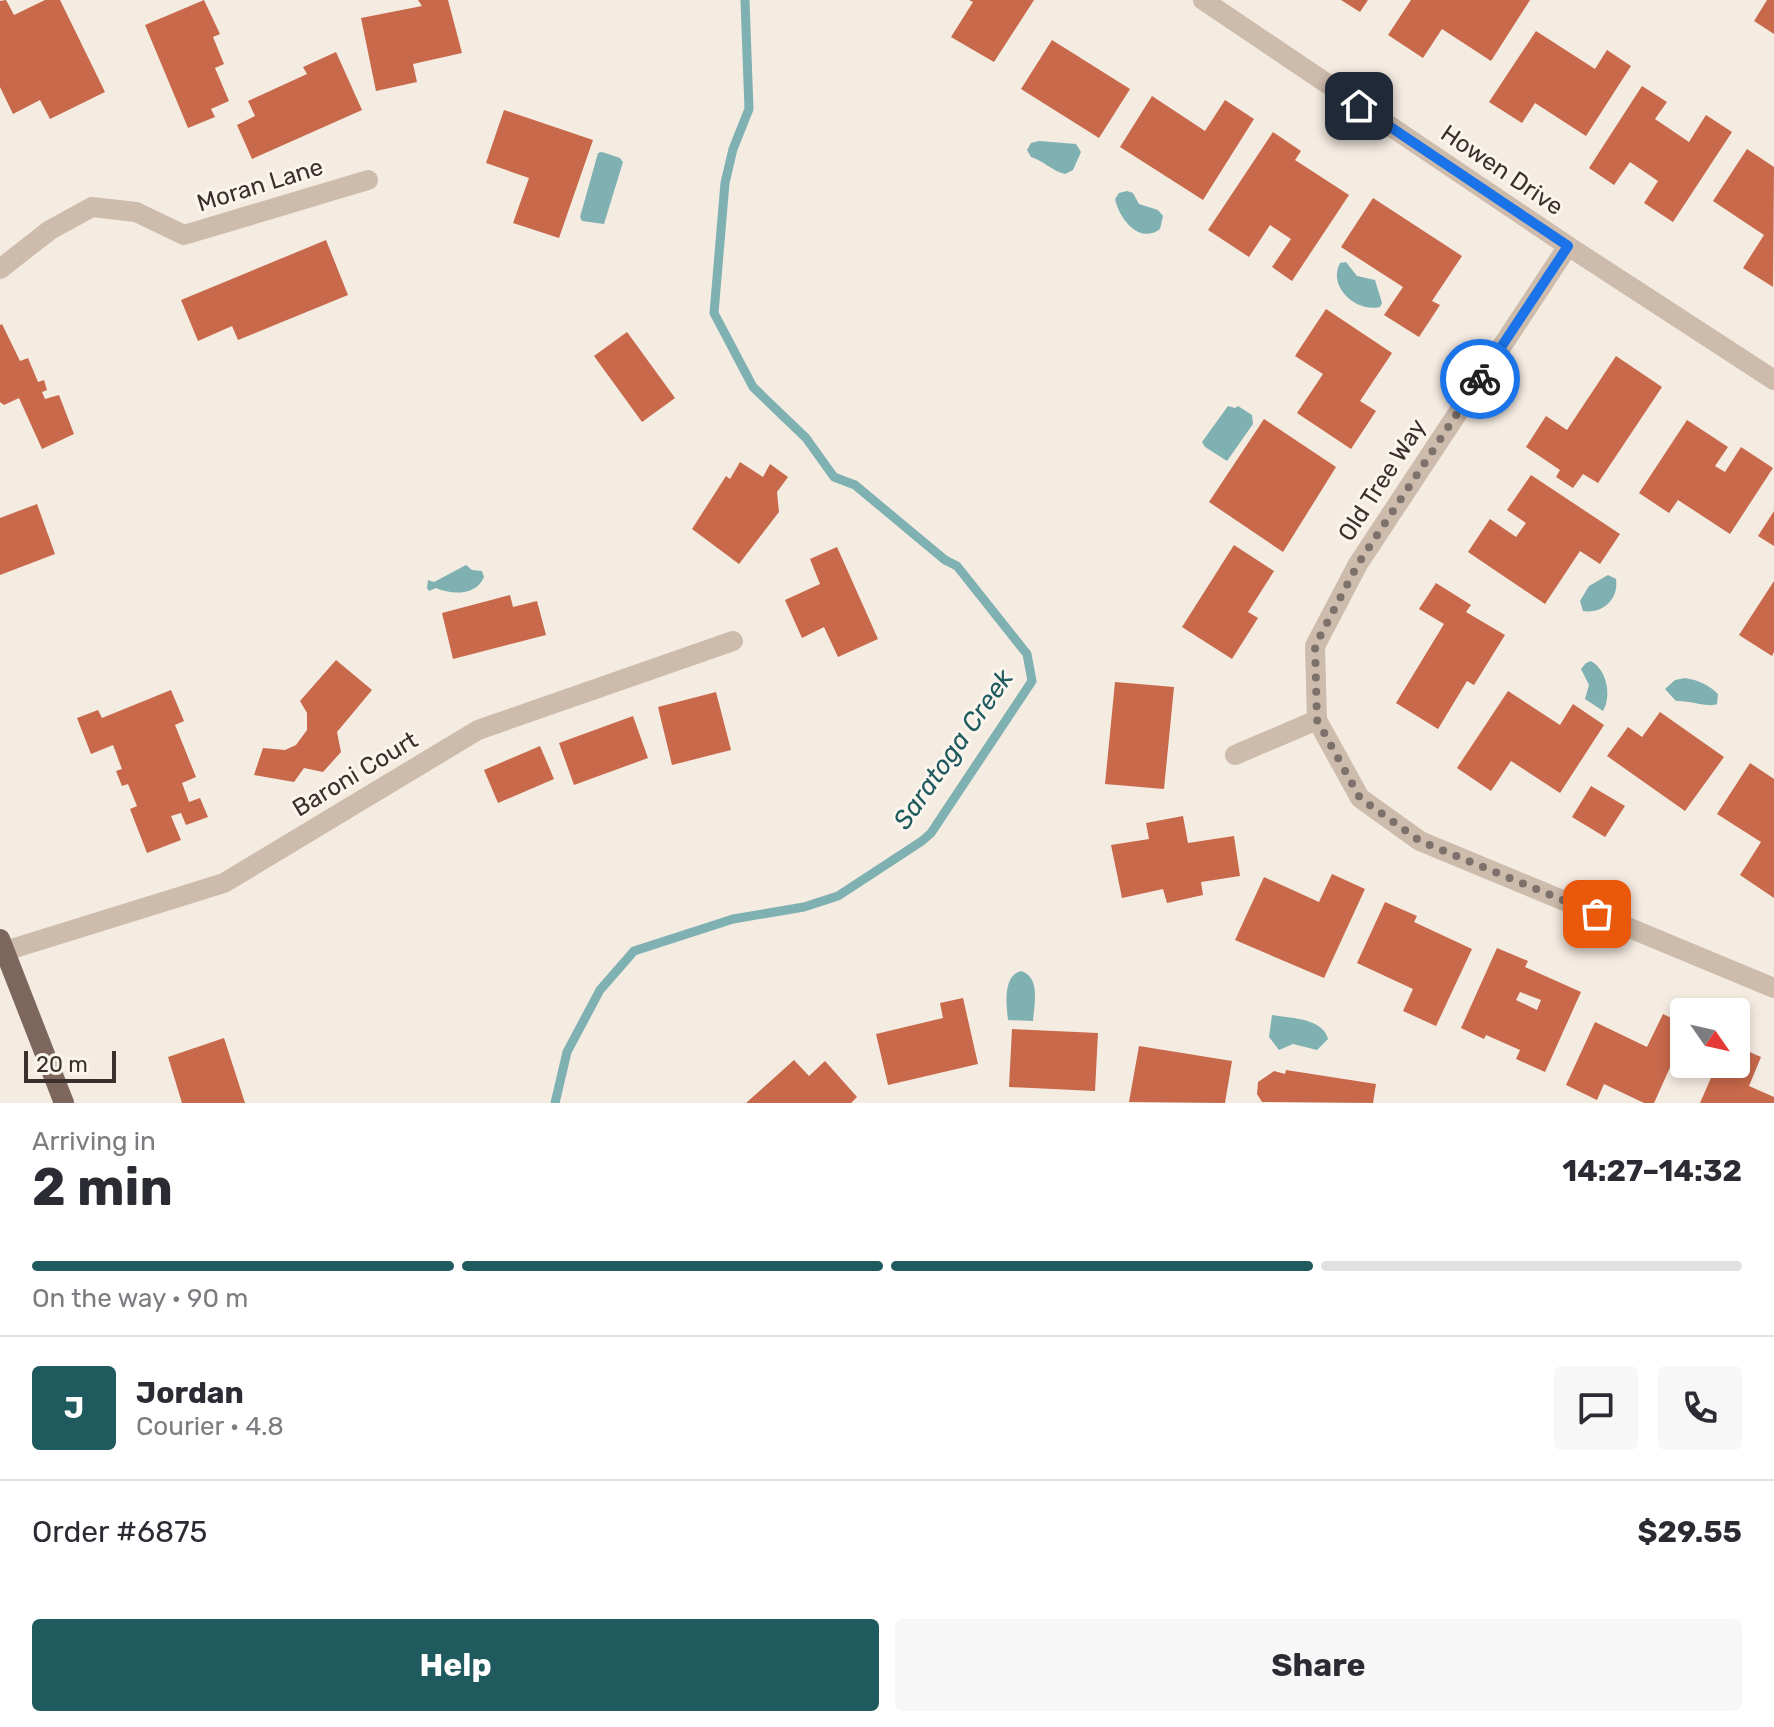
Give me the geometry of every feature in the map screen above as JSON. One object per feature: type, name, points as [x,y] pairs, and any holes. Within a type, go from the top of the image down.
[{"type":"main road","points":[[2,945],[64,1103]]},
{"type":"street","name":"Howen Drive","points":[[1203,0],[1568,246],[1774,380]]},
{"type":"street","name":"Moran Lane","points":[[0,269],[50,230],[92,207],[136,212],[184,235],[368,180]]},
{"type":"street","name":"Old Tree Way","points":[[1568,246],[1351,577],[1315,646],[1317,720],[1360,798],[1420,841],[1774,988]]},
{"type":"street","name":"Baroni Court","points":[[2,945],[224,883],[478,730],[733,641]]},
{"type":"street","points":[[1235,755],[1317,720]]},
{"type":"water","points":[[1031,143],[1076,144],[1081,152],[1073,170],[1060,173],[1031,157],[1027,150]]},
{"type":"water","points":[[598,153],[623,162],[604,224],[582,221],[580,217]]},
{"type":"water","points":[[1119,193],[1133,193],[1139,204],[1158,210],[1163,216],[1160,229],[1145,234],[1125,221],[1115,199]]},
{"type":"water","points":[[1346,262],[1357,276],[1375,280],[1382,303],[1380,307],[1362,306],[1346,296],[1337,272],[1340,263]]},
{"type":"water","points":[[1228,406],[1238,406],[1252,415],[1253,424],[1227,461],[1202,442]]},
{"type":"water","points":[[466,565],[472,570],[482,571],[484,577],[470,591],[456,593],[436,588],[429,591],[427,588],[428,580],[434,582]]},
{"type":"water","points":[[1608,575],[1616,579],[1612,599],[1597,610],[1583,611],[1580,601],[1589,586]]},
{"type":"water","points":[[1591,661],[1601,670],[1606,684],[1607,698],[1603,711],[1585,699],[1589,685],[1581,669]]},
{"type":"water","points":[[1685,678],[1703,683],[1715,691],[1718,694],[1717,704],[1676,701],[1665,689],[1675,680]]},
{"type":"water","points":[[1021,971],[1034,985],[1033,1021],[1008,1020],[1008,984]]},
{"type":"water","points":[[1272,1015],[1313,1023],[1325,1032],[1328,1039],[1317,1050],[1293,1044],[1279,1050],[1269,1037]]},
{"type":"building","points":[[6,0],[14,15],[45,0],[60,0],[105,92],[50,119],[40,100],[13,114],[0,87],[0,1]]},
{"type":"building","points":[[204,0],[220,34],[213,37],[224,64],[215,68],[229,101],[211,109],[215,117],[188,128],[145,25]]},
{"type":"building","points":[[418,0],[448,0],[462,53],[413,64],[417,82],[376,91],[361,18],[422,6]]},
{"type":"building","points":[[969,0],[1034,0],[994,62],[951,37],[973,2]]},
{"type":"building","points":[[1341,0],[1368,0],[1360,12]]},
{"type":"building","points":[[1411,0],[1530,0],[1491,61],[1442,29],[1423,58],[1388,35]]},
{"type":"building","points":[[1767,0],[1774,0],[1774,34],[1754,21]]},
{"type":"building","points":[[1536,31],[1595,69],[1607,50],[1631,66],[1586,136],[1535,103],[1522,123],[1489,102]]},
{"type":"building","points":[[1052,40],[1130,89],[1099,138],[1021,89]]},
{"type":"building","points":[[336,52],[362,110],[252,159],[237,125],[255,116],[248,101],[307,74],[303,67]]},
{"type":"building","points":[[1642,86],[1667,102],[1655,119],[1689,142],[1706,115],[1732,132],[1673,222],[1644,203],[1658,181],[1630,162],[1614,185],[1589,168]]},
{"type":"building","points":[[1152,96],[1205,131],[1225,100],[1254,119],[1203,200],[1120,147]]},
{"type":"building","points":[[504,110],[593,140],[559,238],[513,223],[529,178],[486,163]]},
{"type":"building","points":[[1273,132],[1301,151],[1295,160],[1349,195],[1292,281],[1272,267],[1291,239],[1270,225],[1249,257],[1208,230]]},
{"type":"building","points":[[1747,149],[1774,167],[1773,287],[1743,268],[1764,235],[1713,201]]},
{"type":"building","points":[[1373,198],[1462,256],[1432,301],[1440,305],[1419,337],[1384,315],[1403,287],[1341,247]]},
{"type":"building","points":[[326,240],[348,295],[238,340],[232,326],[198,341],[181,300]]},
{"type":"building","points":[[1326,309],[1392,353],[1360,401],[1376,411],[1351,449],[1297,413],[1323,374],[1295,356]]},
{"type":"building","points":[[2,324],[20,361],[28,358],[38,382],[44,380],[47,390],[42,392],[45,399],[59,395],[74,434],[42,449],[19,398],[4,405],[0,402]]},
{"type":"building","points":[[627,332],[675,398],[642,422],[594,356]]},
{"type":"building","points":[[1616,356],[1662,387],[1598,483],[1583,474],[1573,488],[1556,477],[1560,470],[1526,447],[1546,416],[1567,430]]},
{"type":"building","points":[[1264,419],[1336,467],[1283,552],[1209,502]]},
{"type":"building","points":[[1687,420],[1728,447],[1715,466],[1725,472],[1741,447],[1773,468],[1730,534],[1678,500],[1669,513],[1639,493]]},
{"type":"building","points":[[740,462],[763,477],[770,464],[788,477],[777,492],[779,512],[739,564],[692,529],[726,476],[730,479]]},
{"type":"building","points":[[1531,475],[1620,534],[1600,564],[1580,551],[1545,604],[1468,552],[1490,519],[1516,537],[1526,523],[1507,510]]},
{"type":"building","points":[[37,504],[55,554],[0,575],[0,518]]},
{"type":"building","points":[[1774,511],[1774,546],[1758,536]]},
{"type":"building","points":[[1234,545],[1274,571],[1248,612],[1258,618],[1232,659],[1182,627]]},
{"type":"building","points":[[837,547],[878,639],[838,657],[824,627],[802,638],[785,600],[820,584],[810,559]]},
{"type":"building","points":[[1774,581],[1774,652],[1772,656],[1739,635]]},
{"type":"building","points":[[1436,583],[1471,605],[1466,612],[1505,635],[1474,685],[1467,681],[1438,729],[1396,703],[1444,624],[1419,609]]},
{"type":"building","points":[[510,595],[513,607],[537,601],[546,635],[453,659],[442,613]]},
{"type":"building","points":[[336,660],[372,690],[337,732],[341,752],[323,772],[304,768],[294,782],[254,775],[263,748],[285,750],[296,745],[307,730],[307,713],[300,701]]},
{"type":"building","points":[[1115,682],[1174,687],[1164,789],[1105,784]]},
{"type":"building","points":[[171,690],[184,721],[175,725],[196,777],[182,783],[189,802],[200,798],[208,817],[186,825],[181,813],[171,816],[181,840],[147,853],[130,809],[137,806],[128,784],[122,786],[116,771],[122,769],[113,745],[91,754],[77,718],[98,710],[102,718]]},
{"type":"building","points":[[1508,691],[1560,725],[1573,704],[1604,725],[1560,793],[1511,761],[1491,791],[1457,768]]},
{"type":"building","points":[[716,692],[731,750],[672,765],[658,707]]},
{"type":"building","points":[[1660,712],[1724,757],[1685,811],[1607,756],[1628,727],[1642,737]]},
{"type":"building","points":[[633,716],[648,758],[574,785],[559,743]]},
{"type":"building","points":[[540,746],[554,779],[498,803],[484,770]]},
{"type":"building","points":[[1750,763],[1774,779],[1774,898],[1740,875],[1761,842],[1717,814]]},
{"type":"building","points":[[1591,786],[1625,806],[1605,837],[1572,817]]},
{"type":"building","points":[[1183,816],[1188,843],[1234,836],[1240,876],[1201,882],[1203,895],[1167,903],[1163,889],[1122,898],[1111,845],[1149,839],[1146,823]]},
{"type":"building","points":[[1332,874],[1365,889],[1324,978],[1235,940],[1264,877],[1319,902]]},
{"type":"building","points":[[1385,902],[1417,916],[1414,922],[1472,949],[1436,1026],[1403,1011],[1413,989],[1357,963]]},
{"type":"building","points":[[1497,948],[1528,961],[1525,967],[1581,992],[1545,1072],[1516,1059],[1520,1050],[1461,1028]],"holes":[[[1520,992],[1541,1000],[1537,1010],[1516,1000]]]},
{"type":"building","points":[[963,998],[978,1064],[888,1085],[876,1034],[943,1018],[940,1003]]},
{"type":"building","points":[[1663,1014],[1670,1017],[1670,1067],[1654,1103],[1644,1103],[1604,1084],[1597,1100],[1566,1085],[1595,1022],[1647,1047]]},
{"type":"building","points":[[1012,1029],[1098,1033],[1095,1091],[1009,1087]]},
{"type":"building","points":[[224,1038],[245,1103],[182,1103],[168,1057]]},
{"type":"building","points":[[1139,1046],[1232,1061],[1225,1103],[1129,1102]]},
{"type":"building","points":[[1750,1052],[1761,1057],[1749,1086],[1774,1097],[1774,1103],[1700,1103],[1711,1078],[1750,1078]]},
{"type":"building","points":[[794,1060],[809,1076],[825,1061],[857,1097],[851,1103],[746,1103]]},
{"type":"building","points":[[1286,1070],[1376,1084],[1373,1103],[1262,1102],[1257,1094],[1258,1082],[1274,1071],[1285,1074]]},
{"type":"waterway","name":"Saratoga Creek","points":[[555,1103],[567,1052],[600,990],[634,951],[733,919],[804,907],[838,896],[922,841],[931,833],[1032,681],[1027,654],[957,566],[945,560],[855,485],[834,477],[806,438],[753,387],[714,313],[725,183],[733,149],[749,109],[745,0]]},
{"type":"way so far","points":[[1480,379],[1358,564],[1315,646],[1317,720],[1360,798],[1420,841],[1597,914]]},
{"type":"route","points":[[1359,106],[1568,246],[1480,379]]}]
